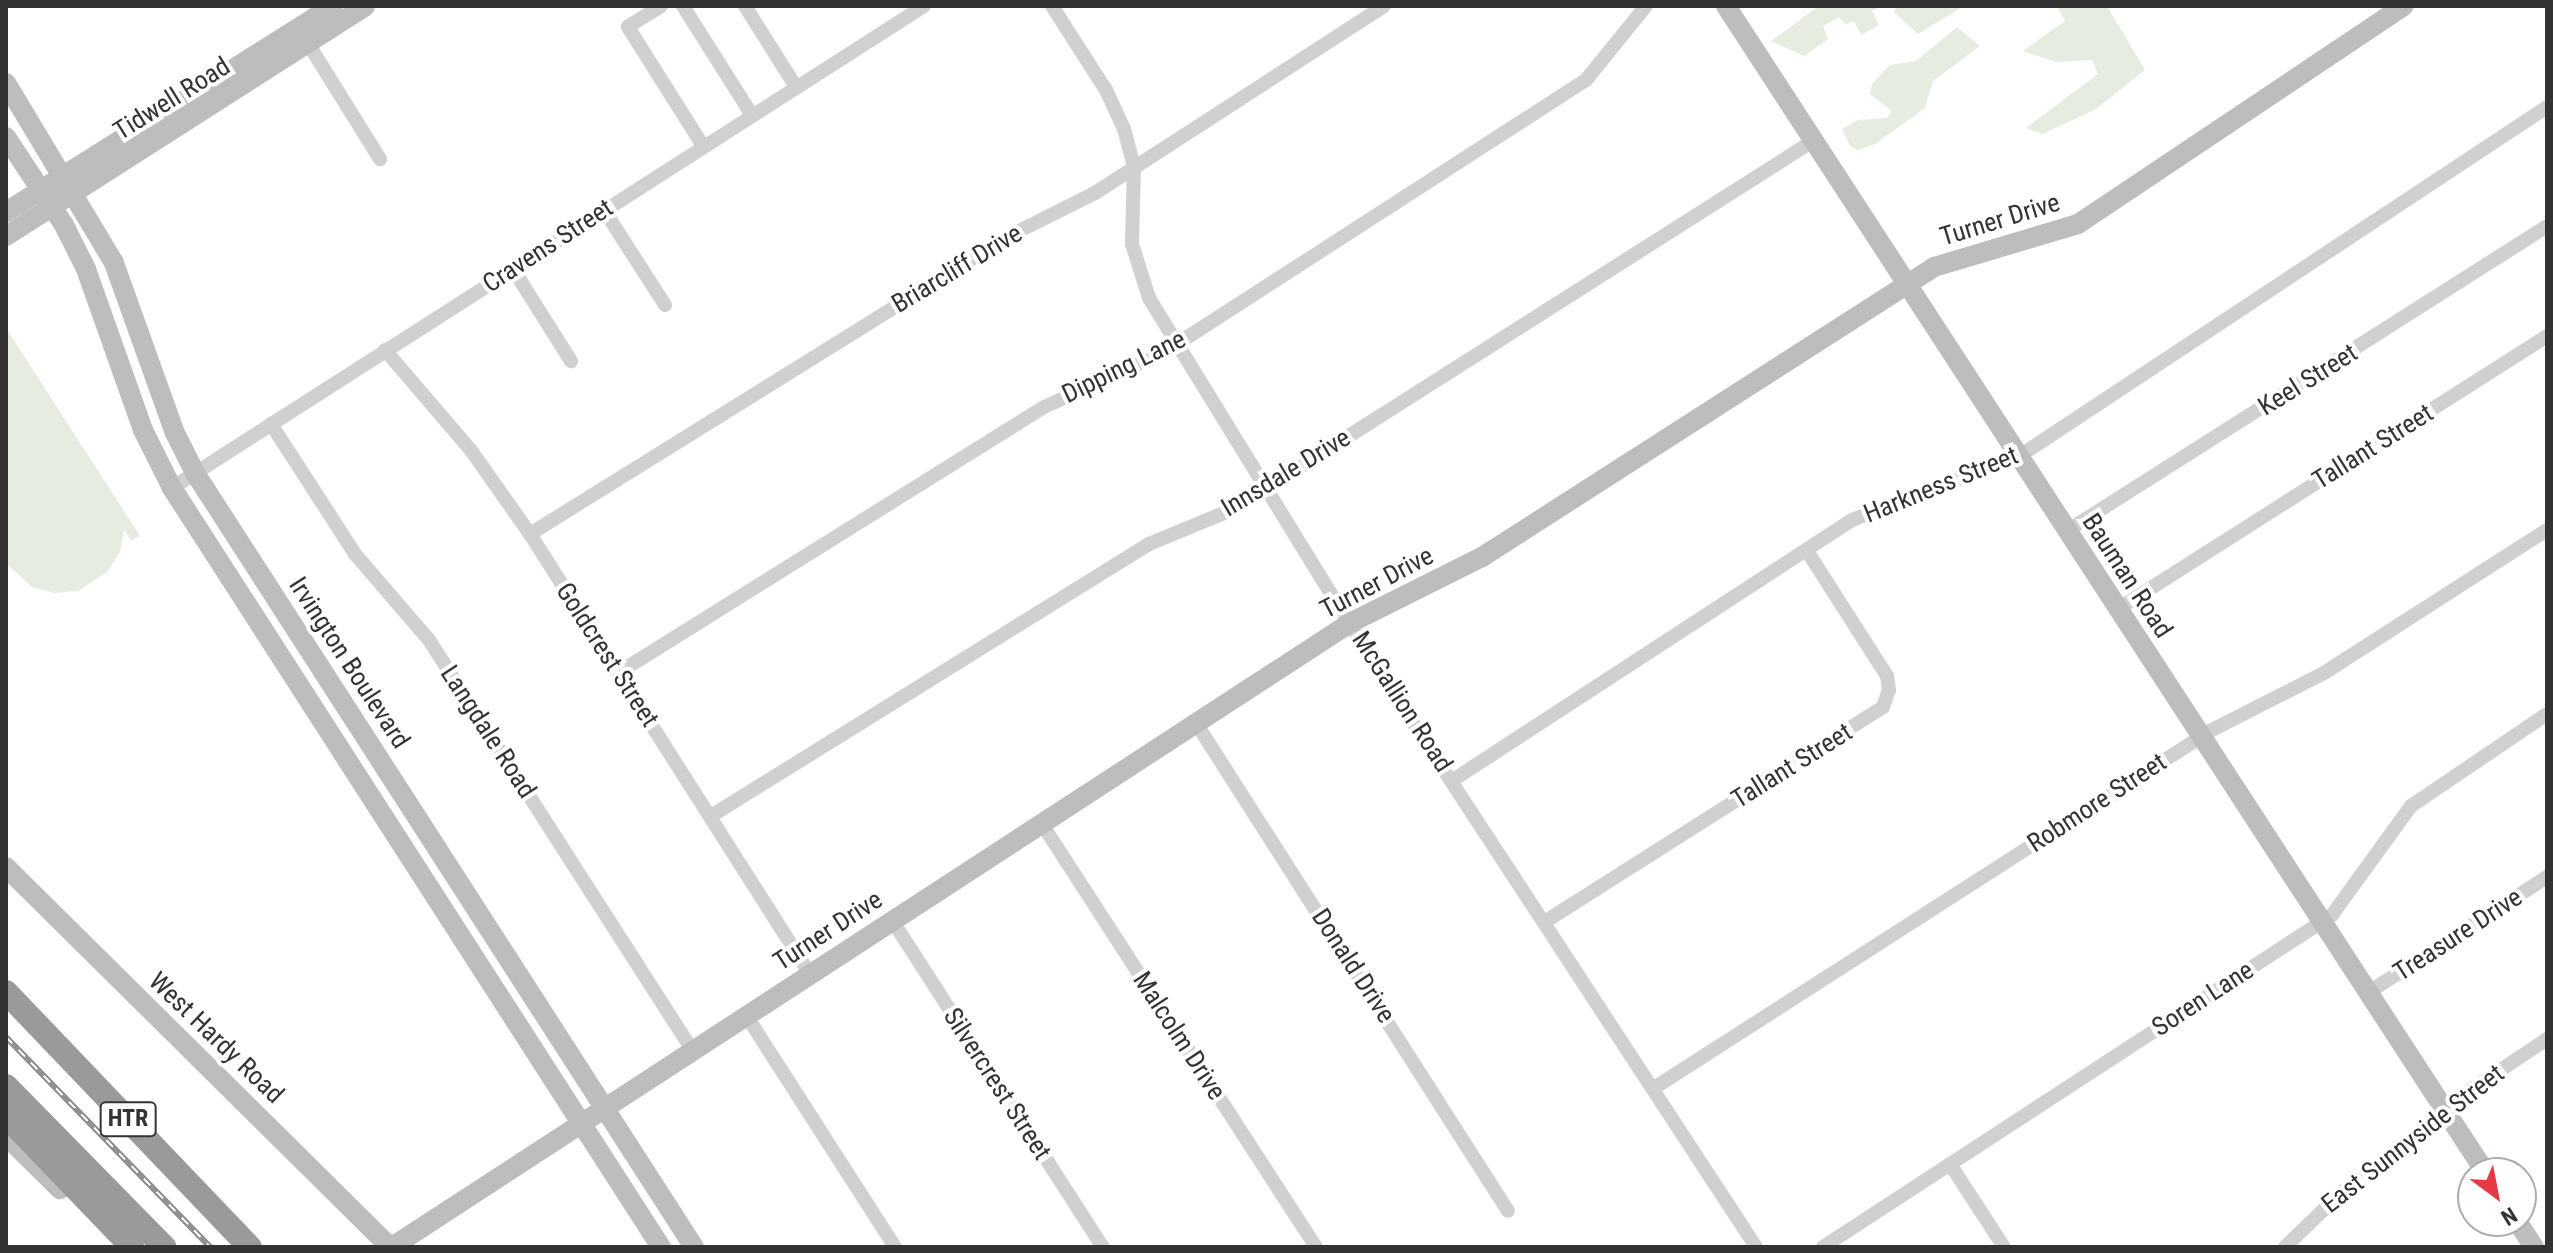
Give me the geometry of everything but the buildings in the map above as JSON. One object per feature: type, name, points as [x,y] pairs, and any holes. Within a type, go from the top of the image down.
[{"type":"highway","name":"HTR","points":[[6,992],[250,1247]]},
{"type":"highway","name":"HTR","points":[[6,1086],[164,1247]]},
{"type":"highway","points":[[6,1116],[132,1247]]},
{"type":"main road","name":"Tidwell Road","points":[[304,35],[333,6]]},
{"type":"main road","name":"Tidwell Road","points":[[6,236],[46,198],[69,183],[304,35],[365,6]]},
{"type":"main road","name":"Bauman Road","points":[[1726,6],[2476,1157]]},
{"type":"main road","name":"Turner Drive","points":[[391,1247],[1350,623],[1482,557],[1906,284],[1956,257],[2019,244],[2078,224],[2404,6]]},
{"type":"main road","name":"Irvington Boulevard","points":[[6,83],[69,183],[114,263],[175,433],[195,473],[605,1106],[685,1243]]},
{"type":"main road","name":"Irvington Boulevard","points":[[6,137],[46,198],[86,269],[143,430],[172,488],[661,1247]]},
{"type":"main road","name":"Tidwell Road","points":[[6,212],[46,198]]},
{"type":"main road","points":[[119,361],[140,370],[175,433]]},
{"type":"main road","points":[[264,631],[287,615]]},
{"type":"main road","points":[[356,775],[380,757]]},
{"type":"main road","name":"West Hardy Road","points":[[6,867],[391,1247]]},
{"type":"main road","points":[[470,950],[493,935]]},
{"type":"main road","points":[[6,1136],[118,1247]]},
{"type":"street","points":[[683,6],[752,115]]},
{"type":"street","points":[[745,6],[796,87]]},
{"type":"street","name":"Cravens Street","points":[[172,488],[924,6]]},
{"type":"street","name":"McGallion Road","points":[[1052,6],[1106,90],[1134,166],[1132,244],[1137,270],[1177,344],[1350,623],[1756,1247]]},
{"type":"street","name":"Briarcliff Drive","points":[[530,534],[1009,236],[1070,207],[1384,6]]},
{"type":"street","name":"Dipping Lane","points":[[618,673],[1044,407],[1177,344],[1586,80],[1646,6]]},
{"type":"street","points":[[657,8],[628,27],[703,146]]},
{"type":"street","points":[[304,35],[380,159]]},
{"type":"street","name":"Harkness Street","points":[[1453,780],[1874,509],[1972,478],[2018,457],[2547,107]]},
{"type":"street","name":"Innsdale Drive","points":[[711,816],[1149,544],[1265,489],[1813,141]]},
{"type":"street","points":[[604,210],[665,305]]},
{"type":"street","name":"Keel Street","points":[[2067,531],[2547,226]]},
{"type":"street","points":[[513,269],[571,361]]},
{"type":"street","name":"Tallant Street","points":[[2118,609],[2547,336]]},
{"type":"street","name":"Goldcrest Street","points":[[385,350],[451,426],[530,534],[810,974]]},
{"type":"street","name":"Langdale Road","points":[[271,424],[355,554],[429,640],[692,1049]]},
{"type":"street","name":"Robmore Street","points":[[1654,1088],[2201,736],[2324,673],[2547,530]]},
{"type":"street","name":"Tallant Street","points":[[1546,921],[1883,707],[1889,690],[1887,676],[1807,551]]},
{"type":"street","name":"Soren Lane","points":[[1823,1247],[2322,921],[2347,900],[2411,806],[2547,714]]},
{"type":"street","name":"Donald Drive","points":[[1196,723],[1508,1211]]},
{"type":"street","name":"Malcolm Drive","points":[[1042,824],[1316,1247]]},
{"type":"street","name":"Treasure Drive","points":[[2369,992],[2547,877]]},
{"type":"street","name":"Silvercrest Street","points":[[892,920],[1103,1247]]},
{"type":"street","points":[[746,1015],[895,1247]]},
{"type":"street","name":"East Sunnyside Street","points":[[2285,1247],[2343,1191],[2439,1125],[2454,1101],[2547,1039]]},
{"type":"street","points":[[1950,1164],[2004,1247]]},
{"type":"shaded area","points":[[1819,6],[1881,6],[1872,11],[1879,25],[1861,35],[1854,21],[1845,24],[1839,17],[1823,26],[1828,39],[1804,56],[1771,41]]},
{"type":"shaded area","points":[[1897,6],[1964,6],[1918,34],[1894,12]]},
{"type":"shaded area","points":[[2057,6],[2107,6],[2145,70],[2096,109],[2043,134],[2026,128],[2098,74],[2092,60],[2056,62],[2023,51],[2065,21]]},
{"type":"shaded area","points":[[1957,27],[1980,46],[1933,81],[1925,108],[1875,144],[1858,150],[1850,146],[1842,129],[1858,120],[1887,118],[1892,111],[1870,94],[1872,84],[1890,65],[1916,61]]},
{"type":"shaded area","points":[[6,328],[140,536],[131,541],[124,530],[120,552],[107,572],[78,591],[55,593],[32,587],[6,563]]},
{"type":"railway","points":[[6,1037],[210,1247]]}]
